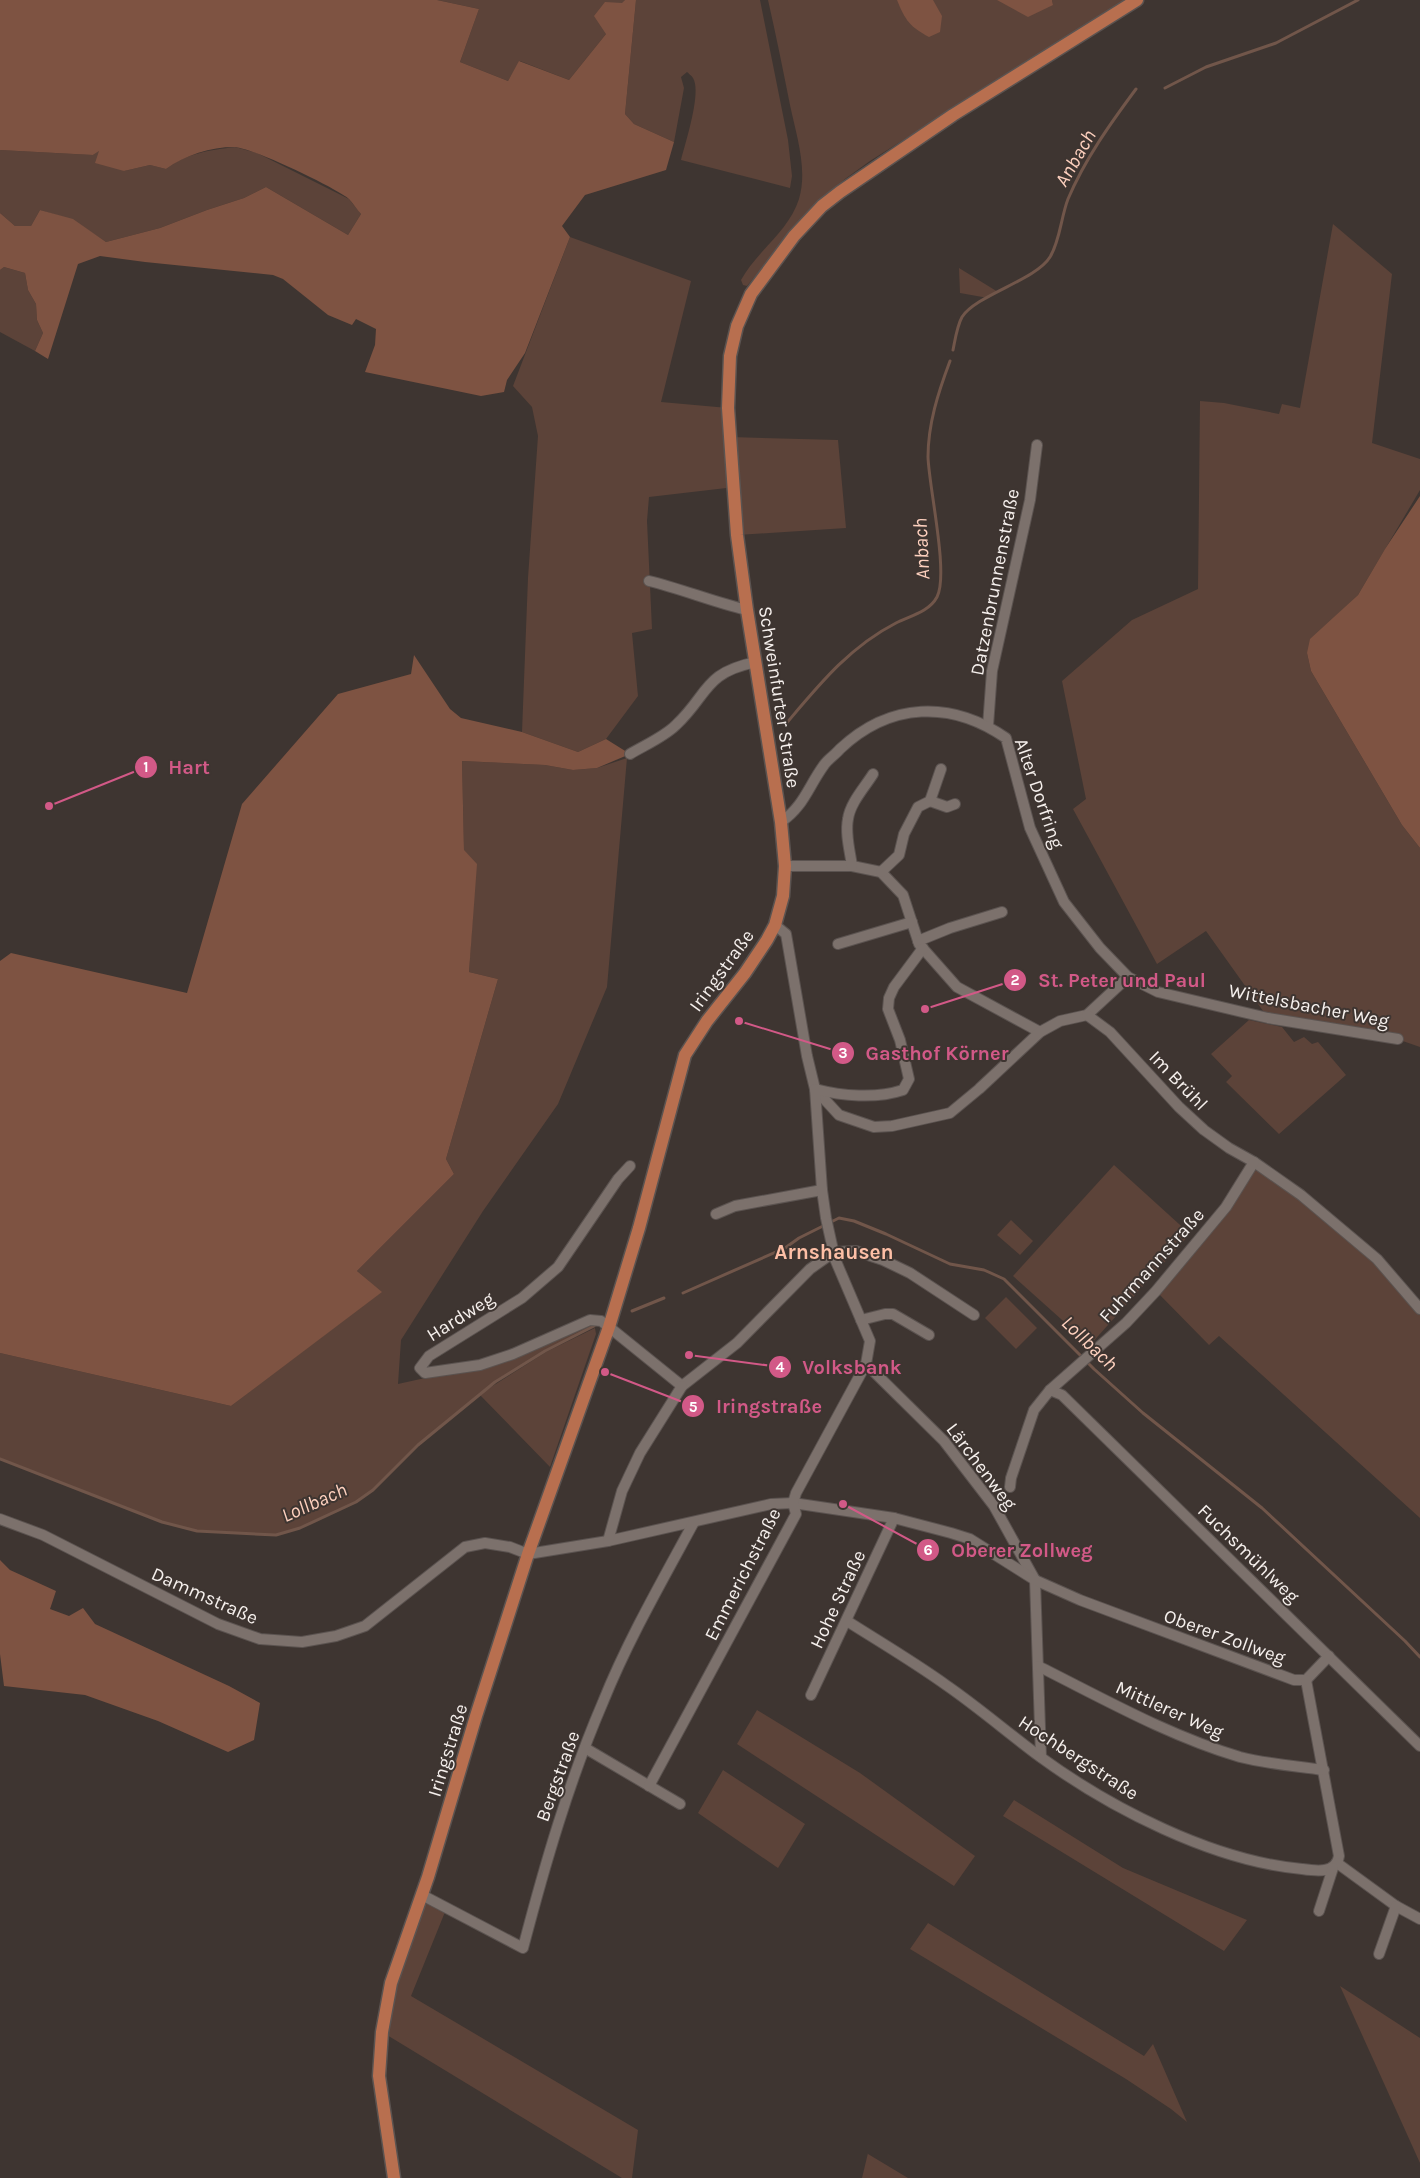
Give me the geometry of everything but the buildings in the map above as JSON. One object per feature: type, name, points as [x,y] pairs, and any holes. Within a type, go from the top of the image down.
[{"type":"main road","name":"Schweinfurter Straße","points":[[785,866],[781,822],[746,610],[737,535],[728,408],[730,356],[737,326],[751,294],[766,272],[794,236],[822,206],[860,177],[954,115],[1138,0]]},
{"type":"main road","name":"Iringstraße","points":[[394,2178],[379,2076],[382,2032],[391,1983],[422,1895],[528,1554],[609,1327],[639,1228],[685,1055],[707,1022],[745,973],[775,925],[783,896],[785,866]]},
{"type":"street","name":"Datzenbrunnenstraße","points":[[988,726],[992,671],[1030,500],[1037,445]]},
{"type":"street","points":[[648,581],[684,590],[746,610]]},
{"type":"street","points":[[630,754],[676,726],[711,682],[727,670],[756,662]]},
{"type":"street","name":"Alter Dorfring","points":[[781,822],[795,812],[824,764],[852,738],[870,727],[892,718],[915,712],[940,711],[965,716],[988,726],[1006,738],[1030,828],[1064,902],[1100,948],[1128,977]]},
{"type":"street","points":[[881,872],[899,855],[904,834],[918,807],[930,801],[941,769]]},
{"type":"street","points":[[852,866],[847,832],[848,818],[850,810],[873,774]]},
{"type":"street","points":[[930,801],[947,807],[955,804]]},
{"type":"street","points":[[785,866],[852,866],[881,872],[903,895],[920,945],[957,987],[1040,1032]]},
{"type":"street","points":[[815,1089],[841,1095],[893,1093],[903,1090],[909,1079],[900,1040],[888,1009],[889,998],[894,987],[920,945],[950,928],[1002,912]]},
{"type":"street","points":[[838,944],[912,922]]},
{"type":"street","points":[[775,925],[786,934],[807,1056],[815,1089],[839,1115],[874,1127],[892,1126],[950,1113],[1040,1032],[1060,1021],[1086,1015],[1128,977]]},
{"type":"street","name":"Wittelsbacher Weg","points":[[1128,977],[1158,992],[1268,1018],[1398,1039]]},
{"type":"street","name":"Im Brühl","points":[[1086,1015],[1110,1032],[1179,1108],[1204,1130],[1301,1195],[1377,1259],[1420,1309]]},
{"type":"street","name":"Emmerichstraße","points":[[649,1786],[796,1514],[793,1503],[796,1493],[866,1364],[870,1341],[834,1252],[828,1224],[822,1190],[815,1089]]},
{"type":"street","name":"Fuhrmannstraße","points":[[1010,1487],[1011,1478],[1034,1410],[1050,1390],[1126,1323],[1156,1291],[1226,1207],[1254,1162]]},
{"type":"street","name":"Hardweg","points":[[609,1327],[601,1321],[590,1320],[513,1354],[480,1365],[425,1373],[420,1368],[429,1356],[522,1298],[558,1267],[618,1179],[630,1166]]},
{"type":"street","points":[[716,1214],[734,1206],[822,1190]]},
{"type":"street","points":[[608,1542],[622,1490],[640,1453],[682,1386],[737,1343],[810,1270],[834,1252],[856,1252],[910,1273],[974,1315]]},
{"type":"street","points":[[861,1320],[893,1314],[929,1335]]},
{"type":"street","points":[[609,1327],[682,1386]]},
{"type":"street","name":"Lärchenweg","points":[[866,1364],[950,1448],[994,1506],[1035,1580],[1040,1757]]},
{"type":"street","name":"Fuchsmühlweg","points":[[1050,1390],[1062,1395],[1420,1746]]},
{"type":"street","name":"Oberer Zollweg","points":[[528,1554],[608,1542],[771,1504],[793,1503],[894,1518],[970,1539],[1035,1580],[1080,1600],[1294,1680],[1306,1680],[1329,1656]]},
{"type":"street","name":"Hohe Straße","points":[[811,1695],[894,1518]]},
{"type":"street","name":"Dammstraße","points":[[0,1519],[42,1535],[218,1624],[260,1638],[302,1642],[336,1636],[365,1626],[465,1546],[485,1543],[510,1547],[528,1554]]},
{"type":"street","name":"Bergstraße","points":[[422,1895],[523,1948],[548,1853],[603,1701],[644,1614],[694,1522]]},
{"type":"street","name":"Hochbergstraße","points":[[847,1621],[946,1685],[1040,1757],[1121,1809],[1203,1846],[1281,1867],[1318,1871],[1335,1866]]},
{"type":"street","name":"Mittlerer Weg","points":[[1038,1666],[1165,1730],[1199,1744],[1243,1758],[1324,1770]]},
{"type":"street","points":[[1306,1680],[1339,1856],[1318,1911]]},
{"type":"street","points":[[585,1748],[680,1804]]},
{"type":"street","points":[[1335,1866],[1396,1906],[1420,1919]]},
{"type":"street","points":[[1379,1954],[1396,1906]]},
{"type":"shaded area","points":[[0,0],[437,0],[479,9],[460,62],[508,81],[519,61],[569,80],[606,34],[594,16],[605,2],[622,3],[625,0],[636,0],[625,114],[634,124],[674,142],[666,170],[585,195],[562,226],[570,237],[525,353],[507,380],[504,392],[481,396],[365,372],[375,345],[376,329],[356,319],[352,325],[328,315],[283,279],[273,275],[100,256],[78,264],[48,359],[35,351],[43,333],[37,320],[36,304],[28,290],[25,273],[4,267],[0,270],[0,213],[15,226],[31,226],[40,210],[73,219],[106,242],[160,228],[244,198],[266,187],[348,235],[361,214],[349,199],[328,186],[274,161],[234,147],[216,148],[198,153],[166,169],[150,165],[124,171],[95,163],[99,151],[93,155],[0,150]]},
{"type":"shaded area","points":[[437,0],[625,0],[606,34],[569,80],[520,61],[508,81],[460,62],[479,9]]},
{"type":"shaded area","points":[[636,0],[760,0],[788,140],[792,176],[790,188],[681,160],[692,118],[695,94],[693,78],[687,72],[681,77],[684,88],[674,142],[634,124],[625,114]]},
{"type":"shaded area","points":[[768,0],[998,0],[1053,5],[1052,0],[1125,0],[870,161],[845,179],[796,226],[747,286],[743,285],[741,280],[755,260],[788,221],[794,210],[799,199],[802,176],[800,152]]},
{"type":"shaded area","points":[[897,0],[933,0],[942,16],[940,32],[929,37],[917,30],[906,18]]},
{"type":"shaded area","points":[[997,0],[1052,0],[1053,5],[1028,17]]},
{"type":"shaded area","points":[[235,147],[257,153],[349,199],[361,214],[348,235],[266,187],[244,198],[160,228],[106,242],[73,220],[40,210],[31,226],[15,226],[0,213],[0,150],[93,155],[100,150],[124,171],[150,165],[166,169],[190,156]]},
{"type":"shaded area","points":[[1333,224],[1392,274],[1372,443],[1420,459],[1420,490],[1358,595],[1339,613],[1307,653],[1311,671],[1402,825],[1420,848],[1420,1047],[1397,1039],[1268,1018],[1206,931],[1157,964],[1073,809],[1086,799],[1062,681],[1132,620],[1198,589],[1200,401],[1224,403],[1279,414],[1282,404],[1300,408]]},
{"type":"shaded area","points":[[570,237],[691,281],[661,402],[728,408],[730,437],[838,440],[846,528],[737,535],[735,487],[649,497],[647,521],[652,629],[632,633],[638,696],[606,739],[578,752],[522,732],[528,578],[538,436],[532,407],[513,386]]},
{"type":"shaded area","points":[[4,267],[25,273],[28,290],[36,304],[37,320],[43,333],[35,351],[0,332],[0,270]]},
{"type":"shaded area","points":[[959,268],[998,292],[988,298],[960,293]]},
{"type":"shaded area","points":[[1420,496],[1420,848],[1402,825],[1311,671],[1307,653],[1310,639],[1358,595],[1385,549]]},
{"type":"shaded area","points":[[414,655],[450,709],[461,718],[522,732],[578,752],[606,739],[630,754],[597,768],[573,770],[545,765],[462,761],[464,850],[477,864],[469,972],[498,979],[446,1159],[454,1174],[357,1271],[382,1292],[231,1406],[0,1353],[0,961],[11,953],[187,993],[242,804],[338,694],[411,674]]},
{"type":"shaded area","points":[[627,758],[607,987],[558,1104],[483,1211],[401,1340],[398,1384],[425,1378],[592,1325],[594,1326],[521,1365],[480,1394],[546,1352],[595,1328],[596,1334],[550,1467],[480,1395],[418,1445],[373,1490],[356,1502],[300,1528],[276,1535],[197,1531],[162,1522],[0,1459],[0,1353],[231,1406],[381,1292],[357,1271],[454,1174],[446,1159],[498,979],[469,972],[476,864],[464,851],[462,761],[545,765],[573,770],[597,768]]},
{"type":"shaded area","points":[[1249,1020],[1282,1027],[1294,1042],[1304,1037],[1312,1044],[1318,1042],[1346,1075],[1279,1134],[1226,1082],[1232,1076],[1211,1054]]},
{"type":"shaded area","points":[[1254,1162],[1377,1259],[1420,1309],[1420,1518],[1219,1336],[1209,1345],[1156,1291],[1205,1230]]},
{"type":"shaded area","points":[[1114,1165],[1190,1234],[1090,1345],[1013,1276]]},
{"type":"shaded area","points":[[1011,1220],[1033,1241],[1020,1255],[997,1235]]},
{"type":"shaded area","points":[[1006,1297],[1037,1328],[1016,1349],[985,1318]]},
{"type":"shaded area","points":[[0,1560],[10,1570],[56,1591],[50,1609],[69,1616],[83,1608],[95,1624],[229,1686],[260,1703],[254,1740],[228,1752],[158,1721],[85,1695],[4,1686],[0,1654]]},
{"type":"shaded area","points":[[757,1710],[860,1773],[975,1856],[954,1886],[737,1744]]},
{"type":"shaded area","points":[[723,1770],[805,1824],[778,1868],[698,1813]]},
{"type":"shaded area","points":[[1014,1800],[1123,1868],[1247,1920],[1224,1951],[1003,1816]]},
{"type":"shaded area","points":[[422,1895],[447,1907],[411,1996],[638,2130],[632,2178],[622,2178],[382,2032]]},
{"type":"shaded area","points":[[928,1923],[1144,2056],[1153,2044],[1187,2122],[1126,2079],[910,1949]]},
{"type":"shaded area","points":[[1340,1986],[1420,2038],[1420,2163]]},
{"type":"shaded area","points":[[868,2154],[908,2178],[862,2178]]},
{"type":"waterway","name":"Anbach","points":[[1165,88],[1206,67],[1276,43],[1358,0]]},
{"type":"waterway","name":"Anbach","points":[[953,350],[960,321],[969,309],[992,294],[1032,273],[1050,257],[1056,244],[1068,199],[1082,170],[1136,89]]},
{"type":"waterway","name":"Anbach","points":[[785,725],[835,668],[863,644],[896,623],[924,610],[937,597],[940,586],[940,551],[929,471],[928,445],[934,409],[950,361]]},
{"type":"waterway","name":"Lollbach","points":[[683,1293],[785,1248],[799,1238],[839,1218],[854,1221],[886,1234],[950,1264],[984,1270],[1004,1279],[1094,1369],[1143,1413],[1262,1508],[1420,1657]]},
{"type":"waterway","name":"Lollbach","points":[[632,1311],[664,1298]]},
{"type":"waterway","name":"Lollbach","points":[[0,1459],[162,1522],[197,1531],[276,1535],[300,1528],[356,1502],[373,1490],[418,1445],[495,1382],[545,1351],[594,1326]]},
{"type":"place","name":"Hart","points":[[49,806]]},
{"type":"place","name":"St. Peter und Paul","points":[[925,1009]]},
{"type":"place","name":"Gasthof Körner","points":[[739,1021]]},
{"type":"place","name":"Volksbank","points":[[689,1355]]},
{"type":"place","name":"Iringstraße","points":[[605,1372]]},
{"type":"place","name":"Oberer Zollweg","points":[[843,1504]]},
{"type":"district","name":"Arnshausen","points":[[834,1252]]}]
